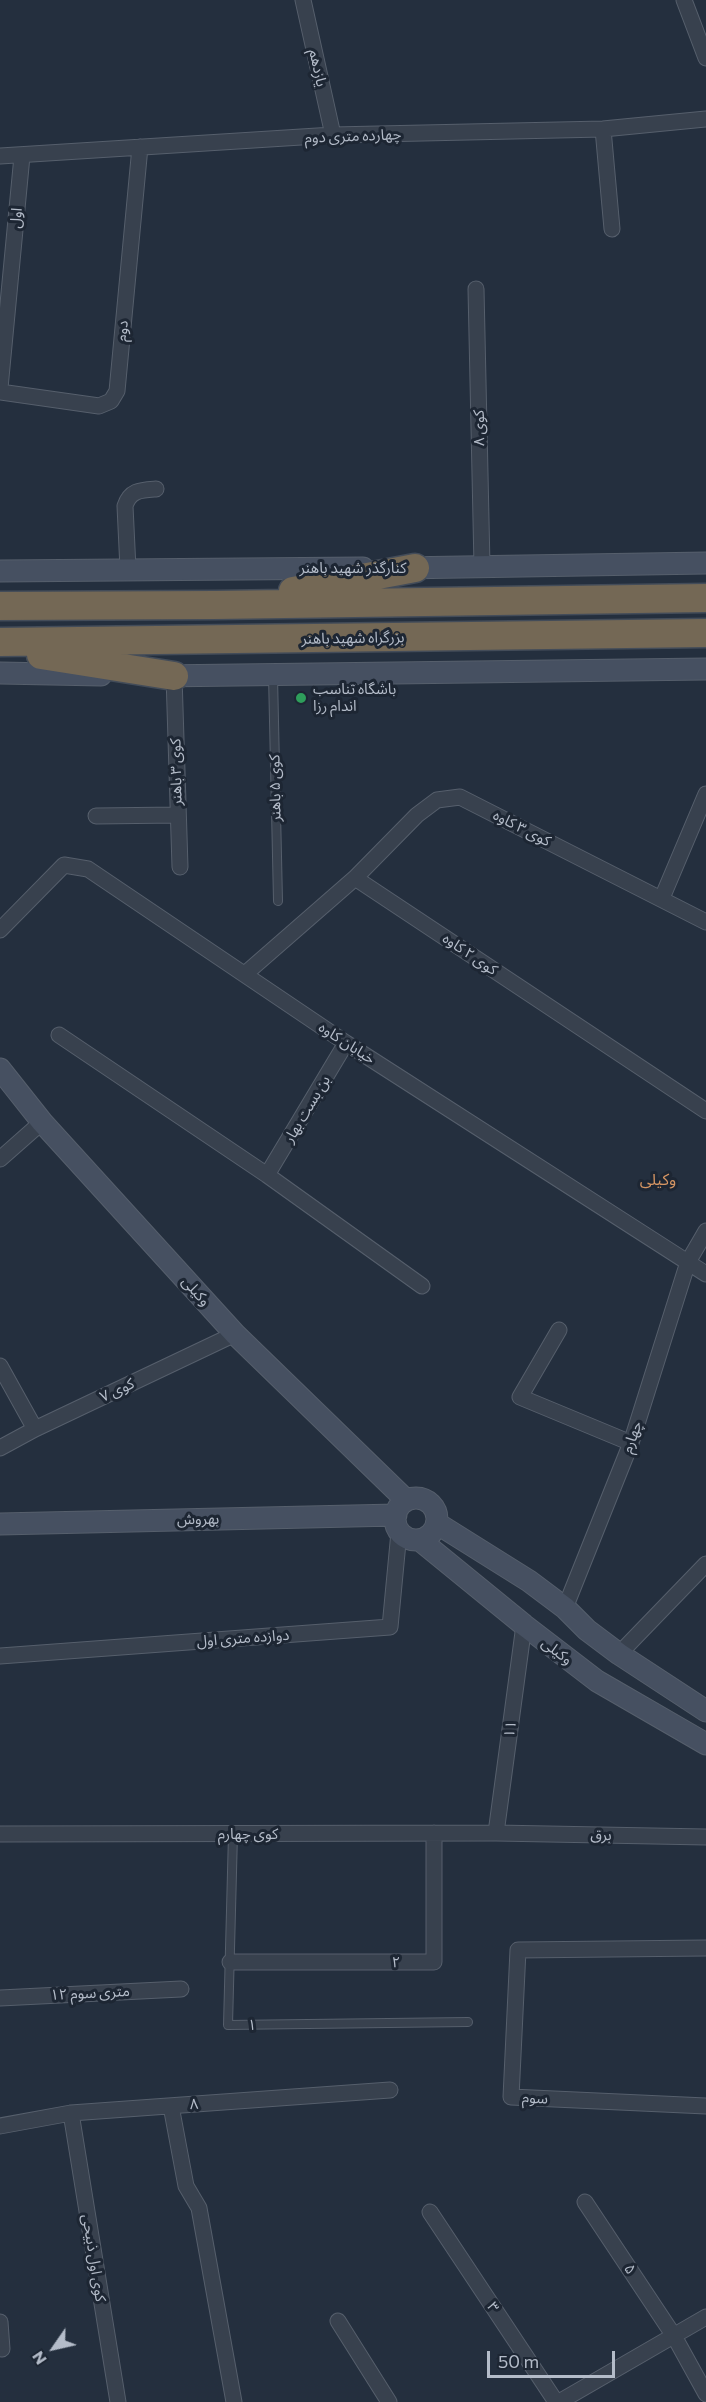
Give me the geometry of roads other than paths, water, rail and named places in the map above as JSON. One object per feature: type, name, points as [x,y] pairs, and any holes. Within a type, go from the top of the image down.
[{"type":"highway","points":[[215,605],[415,568]]},
{"type":"highway","points":[[0,606],[706,598]]},
{"type":"highway","name":"بزرگراه شهید باهنر","points":[[0,642],[706,633]]},
{"type":"highway","points":[[0,649],[174,676]]},
{"type":"street","name":"یازدهم","points":[[303,0],[333,135]]},
{"type":"street","points":[[684,0],[706,58]]},
{"type":"street","name":"چهارده متری دوم","points":[[0,156],[333,135],[603,129],[706,118]]},
{"type":"street","points":[[603,129],[612,229]]},
{"type":"street","name":"دوم","points":[[0,392],[99,406],[111,401],[117,391],[140,147]]},
{"type":"street","name":"اول","points":[[0,388],[22,156]]},
{"type":"street","name":"کوی ۸","points":[[476,289],[482,566]]},
{"type":"street","points":[[128,569],[125,507],[128,498],[137,491],[156,489]]},
{"type":"street","name":"کنارگذر شهید باهنر","points":[[0,571],[706,563]]},
{"type":"street","points":[[0,673],[174,676],[706,669]]},
{"type":"street","name":"کوی ۳ باهنر","points":[[174,676],[180,867]]},
{"type":"street","points":[[662,898],[706,794]]},
{"type":"street","name":"کوی ۳ کاوه","points":[[355,878],[417,815],[437,800],[460,797],[706,922]]},
{"type":"street","points":[[96,816],[177,815]]},
{"type":"street","name":"خیابان کاوه","points":[[0,930],[64,865],[88,869],[346,1043],[706,1274]]},
{"type":"street","points":[[245,975],[355,878]]},
{"type":"street","name":"کوی ۲ کاوه","points":[[355,878],[706,1111]]},
{"type":"street","points":[[58,1035],[267,1175],[422,1286]]},
{"type":"street","name":"بن بست بهار","points":[[267,1175],[346,1043]]},
{"type":"street","name":"وکیلی","points":[[0,1069],[42,1122],[400,1516]]},
{"type":"street","points":[[0,1159],[42,1122]]},
{"type":"street","name":"چهارم","points":[[565,1608],[631,1443],[688,1262],[706,1231]]},
{"type":"street","points":[[559,1330],[520,1397],[631,1443]]},
{"type":"street","name":"کوی ۷","points":[[0,1448],[35,1429],[236,1334]]},
{"type":"street","points":[[0,1366],[35,1429]]},
{"type":"street","points":[[418,1497],[430,1501],[437,1511],[438,1524],[432,1535],[421,1541],[409,1540],[400,1516],[418,1497]]},
{"type":"street","name":"بهروش","points":[[0,1524],[400,1516]]},
{"type":"street","name":"دوازده متری اول","points":[[0,1656],[390,1627],[400,1516]]},
{"type":"street","points":[[438,1524],[529,1581],[619,1654],[706,1711]]},
{"type":"street","name":"وکیلی","points":[[421,1541],[597,1681],[706,1744]]},
{"type":"street","points":[[619,1654],[706,1564]]},
{"type":"street","name":"۱۱","points":[[496,1833],[524,1625]]},
{"type":"street","name":"۲","points":[[230,1962],[434,1962],[434,1833]]},
{"type":"street","name":"کوی چهارم","points":[[0,1834],[496,1833]]},
{"type":"street","name":"برق","points":[[496,1833],[706,1837]]},
{"type":"street","name":"سوم","points":[[706,1948],[518,1950],[511,2097],[706,2106]]},
{"type":"street","name":"۱۲ متری سوم","points":[[0,1998],[181,1989]]},
{"type":"street","name":"۸","points":[[0,2126],[71,2113],[390,2090]]},
{"type":"street","points":[[171,2106],[186,2187],[199,2208],[234,2402]]},
{"type":"street","name":"کوی اول ذبیحی","points":[[71,2113],[118,2402]]},
{"type":"street","name":"۵","points":[[585,2202],[674,2336],[706,2394]]},
{"type":"street","name":"۳","points":[[430,2212],[558,2402]]},
{"type":"street","points":[[558,2402],[706,2317]]},
{"type":"street","points":[[338,2321],[389,2402]]},
{"type":"street","points":[[0,2322],[2,2349]]},
{"type":"lane","name":"کوی ۵ باهنر","points":[[273,675],[278,901]]},
{"type":"lane","name":"۱","points":[[233,1834],[228,2025],[468,2022]]},
{"type":"place","name":"باشگاه تناسب اندام رزا","points":[[301,698]]},
{"type":"district","name":"وکیلی","points":[[658,1180]]}]
